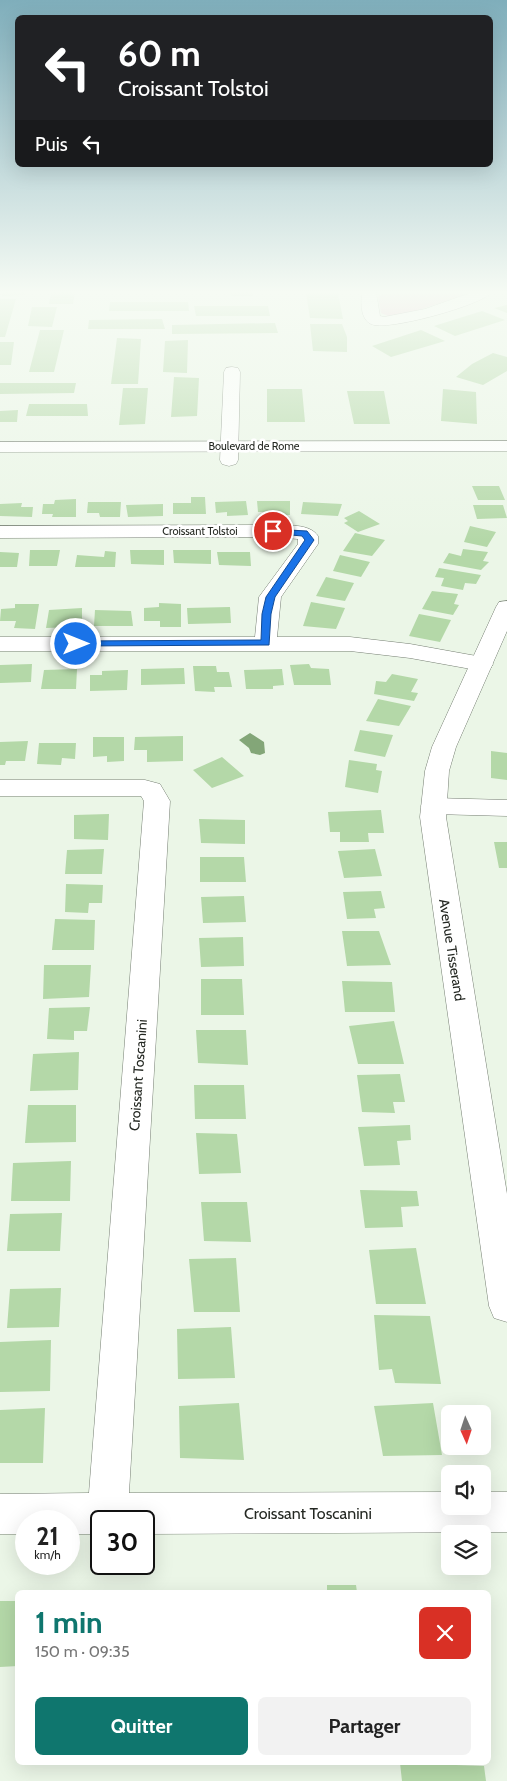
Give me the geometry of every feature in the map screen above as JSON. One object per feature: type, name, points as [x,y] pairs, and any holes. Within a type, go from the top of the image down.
[{"type":"street","points":[[230,453],[232,375]]},
{"type":"street","name":"Boulevard de Rome","points":[[0,461],[507,446]]},
{"type":"street","name":"Boulevard de Rome","points":[[0,447],[507,460]]},
{"type":"street","name":"Croissant Tolstoi","points":[[0,532],[280,531],[304,533],[308,536],[308,544],[268,603],[266,643]]},
{"type":"street","name":"Avenue Tisserand","points":[[507,608],[454,722],[439,760],[434,806],[435,837],[507,1306]]},
{"type":"street","points":[[0,644],[266,643],[370,646],[482,664]]},
{"type":"street","name":"Croissant Toscanini","points":[[0,788],[144,788],[151,790],[156,801],[108,1510]]},
{"type":"street","points":[[434,806],[507,808]]},
{"type":"street","name":"Croissant Toscanini","points":[[155,1513],[507,1512]]},
{"type":"street","name":"Croissant Toscanini","points":[[0,1514],[90,1513]]},
{"type":"shaded area","points":[[250,733],[264,742],[265,753],[260,755],[251,753],[249,748],[239,740]]},
{"type":"building","points":[[112,375],[139,375],[138,384],[111,384]]},
{"type":"building","points":[[458,375],[500,375],[483,385],[456,377]]},
{"type":"building","points":[[174,377],[199,378],[197,416],[171,417]]},
{"type":"building","points":[[0,383],[76,383],[74,393],[0,394]]},
{"type":"building","points":[[123,388],[148,388],[145,424],[119,425]]},
{"type":"building","points":[[267,389],[302,389],[305,422],[267,422]]},
{"type":"building","points":[[443,389],[476,392],[477,424],[441,421]]},
{"type":"building","points":[[347,391],[384,391],[390,424],[354,424]]},
{"type":"building","points":[[29,404],[87,404],[88,416],[26,416]]},
{"type":"building","points":[[18,410],[17,422],[0,422],[0,411]]},
{"type":"building","points":[[472,486],[499,486],[505,500],[478,500]]},
{"type":"building","points":[[191,497],[205,497],[206,514],[173,514],[173,503],[191,503]]},
{"type":"building","points":[[76,499],[76,517],[52,517],[53,514],[42,514],[43,504],[54,504],[55,500]]},
{"type":"building","points":[[246,501],[248,515],[227,516],[227,512],[216,513],[215,502]]},
{"type":"building","points":[[257,501],[290,501],[290,515],[270,515],[269,512],[258,512]]},
{"type":"building","points":[[88,502],[121,502],[120,517],[100,517],[99,513],[87,513]]},
{"type":"building","points":[[303,502],[342,504],[338,516],[301,514]]},
{"type":"building","points":[[22,503],[21,507],[33,507],[32,517],[0,516],[0,504]]},
{"type":"building","points":[[163,504],[163,516],[128,517],[126,505]]},
{"type":"building","points":[[473,505],[503,505],[507,518],[477,519]]},
{"type":"building","points":[[359,511],[380,524],[358,532],[344,523],[348,521],[344,518]]},
{"type":"building","points":[[470,526],[496,532],[487,547],[464,542]]},
{"type":"building","points":[[355,533],[385,540],[372,556],[343,551]]},
{"type":"building","points":[[463,549],[488,552],[483,561],[489,562],[481,570],[443,563],[449,553],[461,556]]},
{"type":"building","points":[[30,550],[60,550],[57,566],[29,566]]},
{"type":"building","points":[[130,550],[164,550],[164,565],[131,564]]},
{"type":"building","points":[[173,550],[211,550],[211,564],[174,563]]},
{"type":"building","points":[[105,551],[116,552],[115,567],[75,567],[77,555],[104,557]]},
{"type":"building","points":[[0,552],[19,553],[17,567],[0,567]]},
{"type":"building","points":[[217,552],[250,552],[251,566],[219,565]]},
{"type":"building","points":[[340,555],[370,562],[361,577],[333,571]]},
{"type":"building","points":[[439,568],[481,575],[476,584],[465,583],[463,590],[441,586],[444,578],[435,577]]},
{"type":"building","points":[[326,577],[354,583],[345,601],[316,596]]},
{"type":"building","points":[[432,591],[458,594],[454,604],[459,605],[453,615],[422,609]]},
{"type":"building","points":[[311,602],[345,608],[336,629],[303,626]]},
{"type":"building","points":[[159,603],[181,604],[181,627],[160,627],[160,621],[144,621],[144,608],[159,607]]},
{"type":"building","points":[[15,604],[39,604],[35,629],[14,628],[16,621],[0,621],[1,609],[15,608]]},
{"type":"building","points":[[230,607],[231,623],[188,624],[187,608]]},
{"type":"building","points":[[82,608],[82,623],[73,623],[72,627],[46,628],[49,610]]},
{"type":"building","points":[[95,610],[131,611],[133,626],[94,626]]},
{"type":"building","points":[[419,614],[451,620],[440,642],[409,636]]},
{"type":"building","points":[[32,664],[31,682],[0,683],[0,665]]},
{"type":"building","points":[[309,664],[311,668],[329,669],[331,685],[294,685],[290,665]]},
{"type":"building","points":[[193,666],[216,666],[217,672],[229,672],[232,687],[214,687],[215,692],[195,691]]},
{"type":"building","points":[[184,668],[185,684],[141,685],[141,669]]},
{"type":"building","points":[[77,669],[76,689],[41,689],[44,670]]},
{"type":"building","points":[[282,669],[284,685],[273,686],[273,689],[246,689],[244,670]]},
{"type":"building","points":[[128,670],[127,690],[90,691],[90,675],[102,675],[102,671]]},
{"type":"building","points":[[392,674],[418,679],[411,692],[418,693],[414,701],[374,694],[376,681],[386,682]]},
{"type":"building","points":[[378,699],[411,706],[399,726],[366,721]]},
{"type":"building","points":[[360,730],[393,735],[385,757],[354,751]]},
{"type":"building","points":[[183,736],[183,761],[147,762],[147,750],[134,750],[135,737]]},
{"type":"building","points":[[93,737],[124,737],[124,761],[107,762],[107,756],[93,757]]},
{"type":"building","points":[[28,741],[25,761],[6,761],[5,765],[0,765],[0,742]]},
{"type":"building","points":[[39,743],[76,743],[75,759],[62,758],[61,765],[37,764]]},
{"type":"building","points":[[491,751],[507,753],[507,780],[491,778]]},
{"type":"building","points":[[222,757],[244,776],[212,788],[193,770]]},
{"type":"building","points":[[349,760],[377,764],[376,770],[382,771],[378,793],[345,787]]},
{"type":"building","points":[[381,810],[384,833],[368,833],[369,842],[340,842],[340,832],[330,832],[328,812]]},
{"type":"building","points":[[109,814],[108,840],[74,839],[74,815]]},
{"type":"building","points":[[199,819],[245,820],[245,844],[201,843]]},
{"type":"building","points":[[494,842],[507,842],[507,868],[499,868]]},
{"type":"building","points":[[104,849],[102,874],[65,874],[67,850]]},
{"type":"building","points":[[375,849],[382,876],[344,878],[338,851]]},
{"type":"building","points":[[200,857],[244,857],[246,882],[200,882]]},
{"type":"building","points":[[66,884],[103,885],[102,903],[89,903],[88,913],[65,912]]},
{"type":"building","points":[[381,891],[385,908],[374,909],[376,918],[347,919],[343,892]]},
{"type":"building","points":[[244,896],[246,922],[203,923],[201,897]]},
{"type":"building","points":[[55,919],[95,920],[94,950],[52,950]]},
{"type":"building","points":[[342,931],[379,931],[391,965],[347,966]]},
{"type":"building","points":[[243,937],[244,966],[201,967],[199,938]]},
{"type":"building","points":[[44,965],[91,965],[89,997],[43,999]]},
{"type":"building","points":[[201,979],[242,979],[244,1015],[201,1015]]},
{"type":"building","points":[[342,981],[392,982],[395,1012],[345,1012]]},
{"type":"building","points":[[90,1007],[87,1031],[74,1031],[74,1040],[47,1039],[49,1008]]},
{"type":"building","points":[[394,1021],[404,1064],[358,1064],[349,1026]]},
{"type":"building","points":[[196,1030],[246,1030],[248,1065],[198,1063]]},
{"type":"building","points":[[79,1052],[78,1090],[30,1091],[33,1054]]},
{"type":"building","points":[[400,1074],[405,1102],[393,1102],[395,1113],[362,1112],[357,1075]]},
{"type":"building","points":[[194,1085],[244,1085],[246,1119],[195,1119]]},
{"type":"building","points":[[28,1105],[76,1105],[76,1142],[25,1143]]},
{"type":"building","points":[[410,1125],[411,1140],[397,1141],[400,1165],[364,1166],[358,1127]]},
{"type":"building","points":[[196,1133],[237,1134],[241,1173],[199,1174]]},
{"type":"building","points":[[71,1161],[70,1201],[11,1201],[13,1163]]},
{"type":"building","points":[[360,1190],[417,1191],[419,1206],[401,1207],[403,1227],[365,1228]]},
{"type":"building","points":[[201,1202],[247,1202],[251,1242],[204,1241]]},
{"type":"building","points":[[62,1213],[60,1251],[7,1251],[10,1214]]},
{"type":"building","points":[[416,1248],[426,1304],[376,1304],[369,1250]]},
{"type":"building","points":[[236,1258],[240,1312],[194,1312],[189,1259]]},
{"type":"building","points":[[61,1288],[59,1327],[7,1328],[10,1289]]},
{"type":"building","points":[[374,1315],[430,1316],[441,1384],[395,1383],[392,1369],[379,1370]]},
{"type":"building","points":[[231,1327],[235,1378],[178,1379],[177,1329]]},
{"type":"building","points":[[51,1340],[50,1391],[0,1392],[0,1342]]},
{"type":"building","points":[[239,1403],[244,1460],[180,1458],[179,1406]]},
{"type":"building","points":[[433,1403],[442,1455],[383,1456],[374,1406]]},
{"type":"building","points":[[45,1408],[43,1463],[0,1463],[0,1410]]},
{"type":"building","points":[[327,1585],[356,1585],[357,1590],[327,1590]]},
{"type":"building","points":[[0,1601],[15,1601],[15,1666],[0,1667]]},
{"type":"building","points":[[400,1765],[484,1766],[486,1781],[402,1781]]},
{"type":"route","points":[[76,644],[266,643],[267,614],[270,597],[310,540],[304,533],[273,531]]}]
